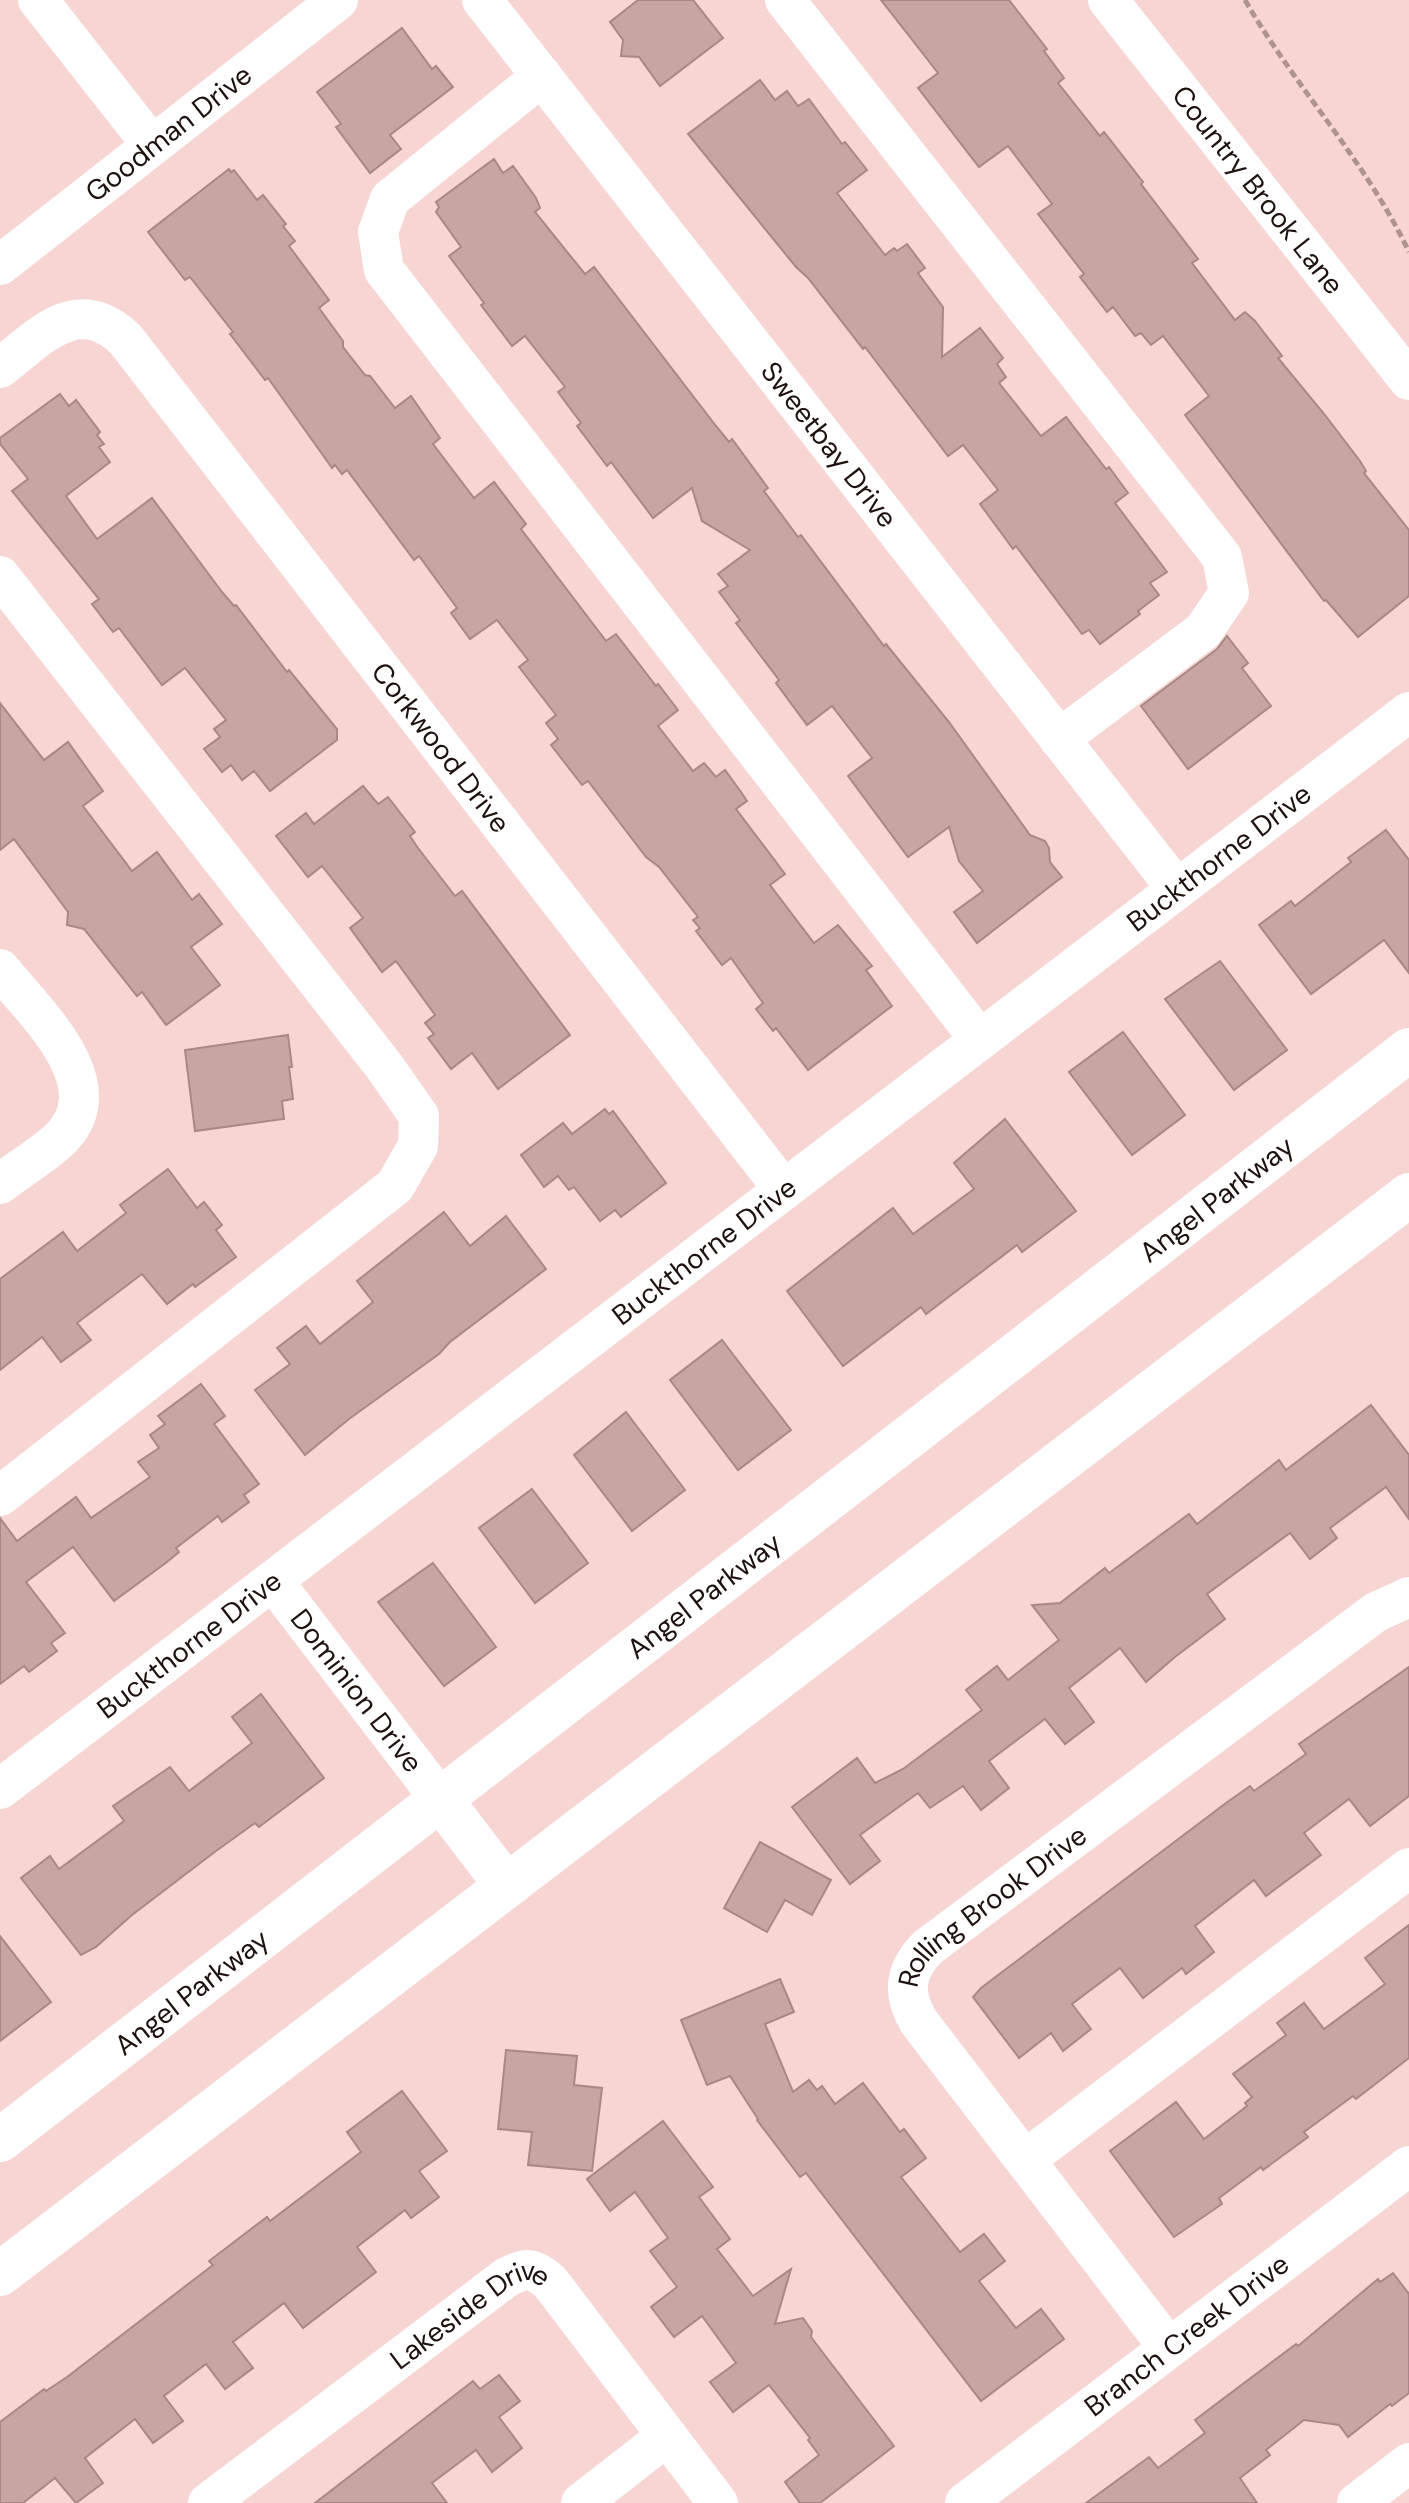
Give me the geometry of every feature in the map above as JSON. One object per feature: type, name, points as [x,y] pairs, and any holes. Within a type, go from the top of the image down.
[{"type":"main road","name":"Angel Parkway","points":[[0,2140],[1409,1050]]},
{"type":"main road","points":[[0,2274],[1409,1195]]},
{"type":"main road","points":[[441,1800],[506,1885]]},
{"type":"street","points":[[38,0],[152,145]]},
{"type":"street","name":"Goodman Drive","points":[[0,265],[338,0]]},
{"type":"street","name":"Sweetbay Drive","points":[[482,0],[1177,889]]},
{"type":"street","points":[[785,0],[1222,557],[1229,593],[1203,631],[1059,739]]},
{"type":"street","name":"Country Brook Lane","points":[[1108,0],[1409,380]]},
{"type":"street","points":[[542,76],[390,199],[378,232],[384,270],[980,1040]]},
{"type":"street","name":"Corkwood Drive","points":[[0,368],[63,321],[98,320],[126,340],[784,1190]]},
{"type":"street","points":[[0,576],[384,1066],[419,1116],[418,1146],[395,1186],[0,1496]]},
{"type":"street","name":"Buckthorne Drive","points":[[0,1789],[1409,712]]},
{"type":"street","points":[[0,969],[69,1055],[78,1076],[79,1098],[74,1120],[61,1138],[0,1184]]},
{"type":"street","name":"Dominion Drive","points":[[273,1581],[441,1800]]},
{"type":"street","name":"Rolling Brook Drive","points":[[1169,2348],[919,2022],[910,2008],[906,1991],[909,1975],[916,1959],[928,1947],[1376,1612],[1409,1597]]},
{"type":"street","points":[[1025,2160],[1409,1868]]},
{"type":"street","name":"Branch Creek Drive","points":[[982,2498],[1169,2348],[1409,2166]]},
{"type":"street","name":"Lakeside Drive","points":[[208,2503],[507,2277],[524,2269],[537,2271],[550,2282],[718,2503]]},
{"type":"street","points":[[581,2503],[667,2436]]},
{"type":"street","points":[[1357,2503],[1409,2463]]},
{"type":"path","points":[[1245,0],[1263,31],[1368,180],[1409,252]]},
{"type":"building","points":[[638,0],[693,0],[723,38],[660,86],[639,57],[621,56],[623,40],[610,22]]},
{"type":"building","points":[[881,0],[1009,0],[1047,49],[1044,51],[1064,78],[1058,83],[1100,136],[1104,132],[1143,182],[1141,184],[1198,259],[1192,263],[1235,320],[1245,312],[1255,321],[1282,356],[1278,358],[1325,415],[1360,461],[1366,471],[1364,473],[1409,530],[1409,596],[1358,637],[1324,601],[1185,415],[1209,396],[1163,336],[1151,345],[1141,333],[1135,336],[1113,307],[1107,312],[1080,277],[1084,274],[1038,214],[1052,204],[1008,146],[979,167],[918,88],[938,73]]},
{"type":"building","points":[[402,28],[432,69],[436,66],[453,87],[390,135],[401,149],[370,173],[336,127],[341,124],[317,92]]},
{"type":"building","points":[[760,80],[775,100],[787,91],[798,106],[809,99],[842,144],[845,142],[867,170],[837,193],[885,255],[907,244],[925,268],[918,273],[943,307],[942,357],[980,328],[1003,358],[997,364],[1006,377],[999,383],[1041,436],[1066,417],[1128,493],[1115,503],[1167,572],[1150,583],[1159,595],[1138,611],[1140,614],[1100,644],[1089,630],[1082,634],[980,504],[998,490],[963,445],[948,456],[865,347],[863,349],[688,134]]},
{"type":"building","points":[[494,159],[503,173],[513,166],[536,198],[540,208],[535,212],[585,274],[594,267],[716,426],[729,442],[732,439],[768,488],[764,491],[798,537],[801,535],[884,646],[886,644],[949,722],[1030,835],[1045,841],[1050,862],[1062,877],[977,943],[954,912],[983,891],[959,861],[949,827],[908,857],[848,776],[872,758],[832,706],[807,725],[776,683],[779,680],[736,623],[740,620],[719,592],[728,586],[718,574],[750,550],[702,521],[692,488],[653,518],[611,462],[607,466],[577,426],[581,423],[558,392],[565,387],[525,336],[512,346],[449,256],[461,247],[436,212],[439,207],[436,202]]},
{"type":"building","points":[[229,169],[231,172],[234,170],[257,200],[263,195],[286,224],[283,226],[295,241],[289,246],[329,300],[319,308],[365,375],[370,376],[395,408],[411,396],[440,438],[433,444],[474,498],[494,482],[526,524],[521,529],[606,641],[616,634],[678,710],[658,726],[693,771],[704,763],[716,777],[725,770],[747,801],[736,809],[785,874],[770,885],[814,943],[838,925],[872,966],[866,970],[892,1006],[808,1070],[776,1028],[773,1031],[756,1009],[763,1003],[731,958],[722,965],[696,931],[700,928],[693,920],[698,917],[659,867],[646,857],[588,781],[582,785],[551,745],[558,739],[546,723],[556,715],[519,667],[528,660],[497,620],[470,639],[451,613],[457,608],[419,556],[414,560],[347,470],[342,474],[335,465],[332,468],[268,378],[265,380],[230,334],[233,332],[190,277],[185,280],[148,232]]},
{"type":"building","points":[[60,394],[69,406],[76,400],[100,432],[97,435],[104,444],[99,447],[110,462],[66,496],[97,539],[152,498],[222,592],[337,729],[337,740],[270,791],[254,771],[242,780],[231,765],[222,772],[204,749],[220,737],[214,729],[226,720],[185,668],[162,685],[119,628],[113,632],[92,604],[99,599],[12,491],[28,479],[0,444],[0,438]]},
{"type":"building","points":[[1227,636],[1248,663],[1242,668],[1271,706],[1188,769],[1141,706],[1217,649]]},
{"type":"building","points":[[0,703],[44,760],[68,742],[103,791],[83,806],[132,871],[157,852],[192,900],[199,894],[222,924],[191,947],[220,985],[166,1025],[142,992],[137,996],[84,929],[67,925],[68,912],[14,839],[0,850]]},
{"type":"building","points":[[363,786],[378,804],[388,797],[415,832],[410,836],[418,848],[455,896],[462,891],[570,1035],[498,1089],[472,1053],[451,1069],[428,1038],[434,1034],[425,1023],[435,1015],[396,961],[382,972],[350,928],[363,918],[322,866],[308,877],[276,836],[306,813],[314,824]]},
{"type":"building","points":[[1386,830],[1409,860],[1409,973],[1384,940],[1311,994],[1259,925],[1291,901],[1295,906],[1351,862],[1348,858]]},
{"type":"building","points":[[1220,961],[1287,1050],[1234,1090],[1165,999]]},
{"type":"building","points":[[1123,1032],[1185,1115],[1132,1155],[1069,1072]]},
{"type":"building","points":[[288,1035],[293,1099],[282,1101],[284,1119],[195,1131],[185,1050]]},
{"type":"building","points":[[605,1109],[609,1114],[613,1111],[666,1183],[621,1217],[615,1210],[600,1221],[574,1187],[569,1190],[558,1176],[544,1187],[521,1155],[563,1123],[572,1134]]},
{"type":"building","points":[[1005,1119],[1076,1211],[1022,1252],[1017,1245],[926,1314],[921,1307],[843,1366],[787,1291],[893,1208],[913,1234],[974,1189],[954,1163]]},
{"type":"building","points":[[168,1169],[197,1208],[204,1202],[222,1225],[216,1230],[236,1257],[167,1304],[142,1274],[77,1323],[91,1340],[61,1362],[42,1337],[0,1370],[0,1279],[63,1232],[77,1251],[126,1213],[120,1205]]},
{"type":"building","points":[[444,1212],[470,1246],[506,1216],[546,1269],[305,1455],[255,1390],[290,1364],[277,1348],[306,1326],[320,1344],[373,1302],[357,1281]]},
{"type":"building","points":[[722,1340],[791,1430],[738,1470],[670,1380]]},
{"type":"building","points":[[201,1384],[225,1416],[214,1424],[259,1484],[244,1495],[249,1502],[222,1522],[218,1516],[176,1548],[179,1552],[167,1562],[114,1601],[73,1547],[26,1582],[65,1633],[51,1643],[57,1651],[29,1672],[24,1666],[0,1684],[0,1518],[17,1541],[76,1497],[91,1518],[150,1477],[138,1462],[159,1448],[150,1435],[165,1424],[158,1416]]},
{"type":"building","points":[[1371,1405],[1409,1455],[1409,1519],[1386,1487],[1330,1528],[1337,1538],[1310,1559],[1290,1533],[1207,1594],[1225,1619],[1146,1682],[1120,1648],[1069,1688],[1094,1722],[1065,1744],[1045,1719],[989,1761],[1009,1788],[981,1810],[963,1786],[930,1808],[918,1793],[860,1835],[880,1861],[850,1884],[792,1807],[857,1758],[875,1783],[903,1769],[982,1710],[966,1690],[997,1666],[1008,1680],[1059,1640],[1032,1605],[1060,1603],[1105,1568],[1109,1573],[1189,1514],[1197,1524],[1279,1460],[1286,1470]]},
{"type":"building","points":[[626,1412],[685,1490],[632,1531],[574,1455]]},
{"type":"building","points":[[532,1489],[588,1563],[535,1603],[479,1528]]},
{"type":"building","points":[[433,1563],[496,1647],[444,1686],[378,1602]]},
{"type":"building","points":[[1409,1667],[1409,1796],[1370,1826],[1349,1799],[1304,1833],[1321,1855],[1266,1896],[1254,1880],[1195,1926],[1214,1952],[1186,1974],[1182,1968],[1143,1998],[1120,1968],[1072,2004],[1091,2029],[1063,2051],[1051,2033],[1019,2058],[973,1997],[981,1988],[1226,1803],[1250,1786],[1254,1791],[1306,1754],[1299,1744]]},
{"type":"building","points":[[261,1694],[324,1778],[259,1827],[255,1823],[216,1851],[132,1915],[96,1947],[81,1955],[21,1878],[50,1856],[59,1869],[124,1821],[113,1806],[170,1767],[189,1791],[252,1743],[232,1717]]},
{"type":"building","points":[[760,1842],[831,1880],[812,1915],[785,1900],[767,1932],[724,1908]]},
{"type":"building","points":[[1409,1925],[1409,2058],[1356,2099],[1353,2096],[1304,2132],[1308,2137],[1219,2198],[1222,2204],[1174,2237],[1110,2151],[1176,2102],[1204,2139],[1247,2106],[1245,2103],[1252,2097],[1233,2074],[1286,2035],[1277,2023],[1304,2003],[1324,2029],[1385,1984],[1365,1958]]},
{"type":"building","points":[[0,1936],[51,2002],[0,2041]]},
{"type":"building","points":[[780,1979],[794,2012],[765,2024],[793,2092],[809,2080],[817,2090],[822,2086],[835,2104],[863,2083],[900,2132],[904,2129],[926,2158],[901,2177],[960,2252],[984,2234],[1005,2261],[979,2281],[1016,2328],[1041,2309],[1064,2339],[981,2401],[806,2173],[800,2177],[757,2120],[730,2076],[707,2085],[681,2020]]},
{"type":"building","points":[[506,2050],[577,2056],[574,2085],[602,2088],[592,2171],[528,2165],[532,2132],[498,2129]]},
{"type":"building","points":[[402,2091],[447,2151],[419,2171],[439,2197],[411,2218],[405,2210],[357,2247],[376,2272],[303,2328],[284,2303],[233,2342],[253,2368],[225,2389],[206,2364],[164,2396],[183,2421],[153,2443],[135,2419],[85,2458],[103,2483],[76,2503],[55,2478],[23,2503],[0,2503],[0,2422],[44,2389],[46,2391],[67,2377],[213,2265],[209,2261],[267,2217],[270,2221],[361,2152],[347,2132]]},
{"type":"building","points":[[663,2121],[713,2187],[699,2197],[730,2239],[717,2249],[753,2296],[791,2269],[775,2324],[803,2318],[812,2331],[811,2337],[894,2446],[820,2503],[800,2503],[785,2482],[819,2455],[808,2440],[810,2438],[769,2385],[733,2412],[710,2382],[736,2363],[702,2316],[674,2337],[651,2307],[677,2287],[650,2251],[668,2238],[635,2192],[610,2211],[587,2179]]},
{"type":"building","points":[[1393,2273],[1409,2294],[1409,2393],[1392,2406],[1390,2404],[1348,2437],[1339,2425],[1304,2420],[1266,2450],[1270,2455],[1240,2478],[1257,2503],[1086,2503],[1149,2457],[1158,2468],[1205,2433],[1195,2420],[1296,2344],[1298,2346],[1378,2279],[1380,2282]]},
{"type":"building","points":[[499,2375],[520,2401],[499,2417],[522,2448],[492,2472],[476,2450],[432,2483],[447,2503],[315,2503],[473,2381],[480,2389]]}]
